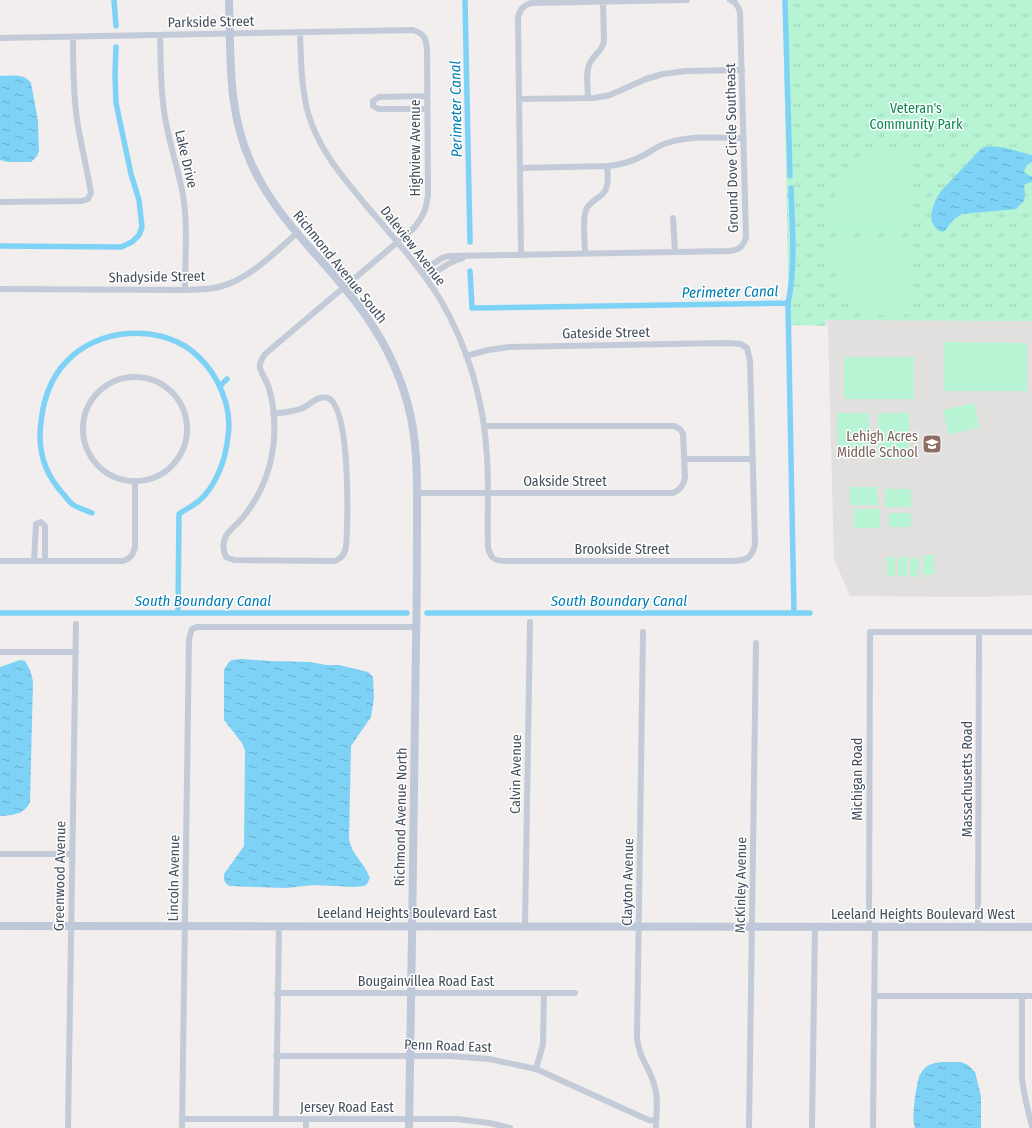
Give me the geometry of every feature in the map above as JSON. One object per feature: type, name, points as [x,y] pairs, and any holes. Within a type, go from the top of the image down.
[{"type":"street","name":"Richmond Avenue South","points":[[230,0],[232,96],[244,144],[253,168],[269,197],[280,212],[343,287],[374,328],[387,351],[400,381],[407,403],[414,432],[416,451],[416,626]]},
{"type":"street","points":[[522,255],[518,17],[520,10],[524,6],[531,3],[687,0]]},
{"type":"street","name":"Ground Dove Circle Southeast","points":[[421,272],[442,258],[448,256],[729,251],[740,248],[746,237],[740,12],[738,6],[730,0]]},
{"type":"street","points":[[588,98],[589,64],[603,47],[604,41],[604,1]]},
{"type":"street","name":"Parkside Street","points":[[0,38],[413,30],[421,33]]},
{"type":"street","name":"Daleview Avenue","points":[[300,32],[303,91],[308,114],[318,140],[331,163],[340,175],[427,280],[440,300],[454,327],[466,356],[477,390],[484,426],[487,457],[488,548],[491,557]]},
{"type":"street","name":"Highview Avenue","points":[[273,414],[303,408],[320,398],[327,398],[332,401],[335,406],[343,437],[347,471],[347,539],[344,554],[341,558],[335,561],[240,561],[226,557],[223,552],[223,544],[226,536],[248,510],[260,490],[268,472],[274,440],[273,414],[269,388],[260,368],[260,360],[264,354],[413,229],[420,221],[426,208],[428,195],[426,44],[425,37],[421,33]]},
{"type":"street","name":"Lake Drive","points":[[160,35],[163,105],[168,137],[178,173],[185,209],[185,290]]},
{"type":"street","points":[[0,202],[82,201],[88,199],[91,193],[75,105],[73,37]]},
{"type":"street","points":[[519,100],[602,97],[662,74],[742,70]]},
{"type":"street","points":[[427,96],[379,97],[373,100],[373,106],[379,109],[427,109]]},
{"type":"street","points":[[520,168],[608,166],[626,163],[658,147],[675,141],[695,138],[744,138]]},
{"type":"street","points":[[585,254],[585,211],[588,205],[604,192],[607,184],[608,166]]},
{"type":"street","points":[[673,218],[675,251]]},
{"type":"street","name":"Shadyside Street","points":[[0,289],[185,290],[219,287],[238,280],[255,269],[297,233]]},
{"type":"street","points":[[427,280],[448,264],[469,256]]},
{"type":"street","name":"Gateside Street","points":[[466,356],[497,348],[725,343],[741,344],[747,348],[750,361],[752,459]]},
{"type":"street","points":[[133,377],[154,380],[167,387],[173,393],[183,409],[187,426],[187,434],[181,454],[173,465],[159,475],[135,481],[128,481],[113,476],[102,469],[95,462],[91,457],[85,443],[83,427],[86,411],[92,399],[104,386],[111,382],[133,377]]},
{"type":"street","name":"Oakside Street","points":[[417,493],[673,493],[679,490],[683,485],[685,478],[683,434],[680,429],[674,426],[484,426]]},
{"type":"street","points":[[684,459],[752,459]]},
{"type":"street","name":"Brookside Street","points":[[491,557],[496,560],[503,561],[742,561],[752,556],[755,544],[752,459]]},
{"type":"street","points":[[0,561],[123,561],[130,558],[134,553],[135,547],[135,481]]},
{"type":"street","points":[[34,561],[36,524],[41,522],[45,526],[45,561]]},
{"type":"street","name":"Calvin Avenue","points":[[525,926],[530,622]]},
{"type":"street","name":"Greenwood Avenue","points":[[68,1128],[76,624]]},
{"type":"street","name":"Lincoln Avenue","points":[[182,1128],[189,639],[192,629],[197,627],[416,626]]},
{"type":"street","name":"Richmond Avenue North","points":[[409,1128],[416,626]]},
{"type":"street","name":"Clayton Avenue","points":[[643,632],[637,1043],[640,1056],[655,1086],[656,1128]]},
{"type":"street","name":"Michigan Road","points":[[872,1128],[874,996],[872,926],[870,632],[979,632]]},
{"type":"street","points":[[979,632],[1032,632]]},
{"type":"street","name":"Massachusetts Road","points":[[978,927],[979,632]]},
{"type":"street","name":"McKinley Avenue","points":[[749,1128],[756,643]]},
{"type":"street","points":[[0,652],[76,652]]},
{"type":"street","points":[[0,854],[72,854]]},
{"type":"street","name":"Leeland Heights Boulevard East","points":[[0,926],[815,926]]},
{"type":"street","points":[[276,1119],[279,926]]},
{"type":"street","points":[[812,1128],[815,926]]},
{"type":"street","name":"Leeland Heights Boulevard West","points":[[815,926],[1032,927]]},
{"type":"street","name":"Bougainvillea Road East","points":[[277,993],[575,993]]},
{"type":"street","points":[[536,1069],[544,1036],[544,993]]},
{"type":"street","points":[[874,996],[1032,996]]},
{"type":"street","points":[[1022,996],[1022,1080],[1032,1126]]},
{"type":"street","name":"Penn Road East","points":[[276,1056],[468,1056],[489,1058],[536,1069],[644,1118],[656,1121]]},
{"type":"street","name":"Jersey Road East","points":[[182,1119],[456,1119],[490,1123],[510,1128]]},
{"type":"street","points":[[306,1119],[306,1128]]},
{"type":"shaded area","name":"Lehigh Acres Middle School","points":[[827,320],[1032,321],[1032,595],[979,597],[850,596],[834,559]]},
{"type":"green space","name":"Veteran's Community Park","points":[[783,0],[1032,0],[1032,321],[826,320],[826,326],[789,325]]},
{"type":"green space","points":[[902,149],[909,154],[908,224],[902,230],[828,228],[830,209],[835,193],[849,172],[869,157]]},
{"type":"green space","points":[[829,237],[903,237],[908,242],[908,312],[902,317],[886,316],[869,309],[855,299],[842,285],[833,268],[829,248]]},
{"type":"green space","points":[[944,342],[1027,343],[1027,391],[944,391]]},
{"type":"green space","points":[[844,357],[914,357],[914,399],[844,399]]},
{"type":"green space","points":[[974,403],[980,427],[949,435],[943,410]]},
{"type":"green space","points":[[837,413],[869,413],[870,458],[838,458]]},
{"type":"green space","points":[[878,413],[909,413],[909,459],[878,459]]},
{"type":"green space","points":[[850,487],[877,487],[878,505],[850,505]]},
{"type":"green space","points":[[885,489],[911,489],[911,507],[885,507]]},
{"type":"green space","points":[[854,509],[880,509],[880,528],[854,528]]},
{"type":"green space","points":[[889,513],[911,513],[911,527],[889,527]]},
{"type":"green space","points":[[923,555],[934,555],[934,575],[923,575]]},
{"type":"green space","points":[[887,557],[895,557],[895,576],[887,576]]},
{"type":"green space","points":[[898,557],[907,557],[907,576],[898,576]]},
{"type":"green space","points":[[910,558],[919,558],[918,577],[910,576]]},
{"type":"water","points":[[0,76],[21,76],[31,83],[38,121],[39,151],[37,156],[31,162],[8,162],[0,160]]},
{"type":"water","points":[[984,147],[1014,150],[1032,155],[1032,162],[1027,165],[1024,171],[1029,176],[1032,176],[1032,182],[1024,185],[1024,201],[1016,209],[962,214],[953,220],[945,231],[939,231],[933,225],[931,215],[936,199],[941,191]]},
{"type":"water","points":[[241,659],[310,662],[326,665],[339,665],[368,672],[373,677],[374,698],[371,717],[351,746],[349,840],[353,851],[370,878],[364,886],[314,885],[286,888],[229,886],[225,882],[224,874],[244,846],[245,750],[242,743],[224,720],[224,670],[232,660]]},
{"type":"water","points":[[20,660],[25,661],[30,670],[33,681],[30,802],[25,810],[18,814],[0,816],[0,667]]},
{"type":"water","points":[[941,1062],[961,1062],[968,1065],[975,1072],[981,1096],[981,1128],[915,1128],[914,1111],[919,1076],[928,1066]]},
{"type":"waterway","points":[[114,0],[116,26]]},
{"type":"waterway","name":"Perimeter Canal","points":[[465,0],[470,242]]},
{"type":"waterway","points":[[785,0],[790,176]]},
{"type":"waterway","points":[[0,246],[121,247],[132,242],[139,235],[142,227],[139,200],[131,174],[116,103],[116,47]]},
{"type":"waterway","points":[[788,303],[793,260],[791,188]]},
{"type":"waterway","name":"Perimeter Canal","points":[[470,271],[472,308],[788,303],[794,613]]},
{"type":"waterway","points":[[92,513],[77,507],[70,502],[49,475],[43,460],[40,444],[42,415],[46,395],[54,377],[67,361],[80,350],[111,336],[145,334],[178,342],[196,354],[212,373],[223,394],[229,422],[226,451],[216,478],[202,498],[179,514],[178,613]]},
{"type":"waterway","points":[[220,386],[227,379]]},
{"type":"waterway","name":"South Boundary Canal","points":[[0,613],[407,613]]},
{"type":"waterway","name":"South Boundary Canal","points":[[427,613],[810,613]]},
{"type":"place","name":"Lehigh Acres Middle School","points":[[932,444]]}]
